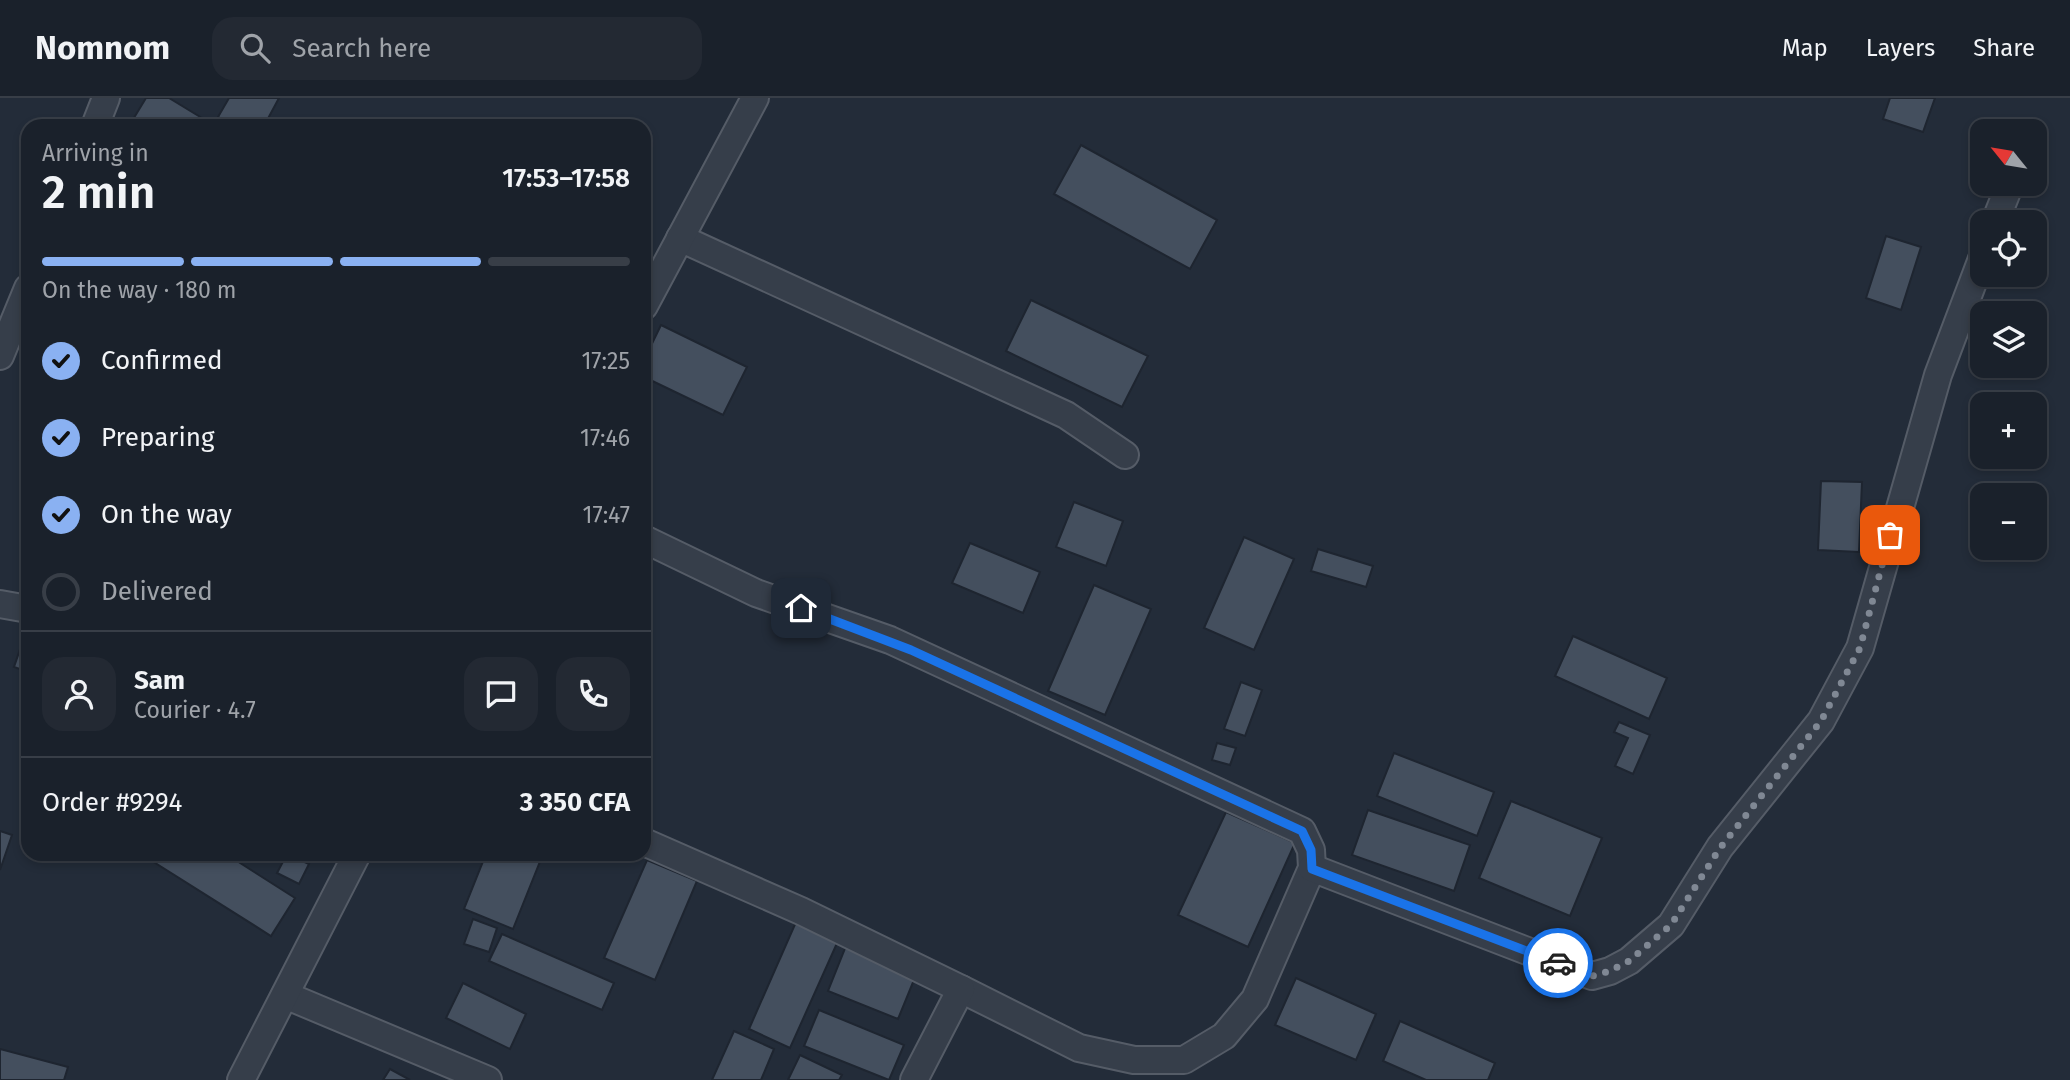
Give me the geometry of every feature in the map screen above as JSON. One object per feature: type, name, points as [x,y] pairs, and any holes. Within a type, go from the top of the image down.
[{"type":"street","points":[[98,119],[106,98]]},
{"type":"street","points":[[651,293],[755,98]]},
{"type":"street","points":[[680,238],[1066,415],[1125,455]]},
{"type":"street","points":[[1312,869],[1592,976],[1610,971],[1629,961],[1657,939],[1671,925],[1720,848],[1821,721],[1860,648],[1938,374],[1971,287]]},
{"type":"street","points":[[0,356],[21,305]]},
{"type":"street","points":[[651,542],[756,593],[902,646],[1302,831],[1311,850],[1312,869],[1255,999],[1224,1036],[1184,1060],[1134,1060],[1079,1048],[801,911],[651,845]]},
{"type":"street","points":[[0,604],[21,608]]},
{"type":"street","points":[[241,1080],[353,861]]},
{"type":"street","points":[[914,1080],[961,989]]},
{"type":"street","points":[[285,995],[488,1080]]},
{"type":"building","points":[[146,98],[169,98],[204,119],[133,119]]},
{"type":"building","points":[[229,98],[279,98],[268,119],[218,117]]},
{"type":"building","points":[[1890,98],[1935,98],[1923,132],[1883,119]]},
{"type":"building","points":[[1081,145],[1217,220],[1190,269],[1054,194]]},
{"type":"building","points":[[1886,236],[1921,247],[1901,310],[1866,298]]},
{"type":"building","points":[[1031,300],[1148,356],[1122,407],[1006,351]]},
{"type":"building","points":[[661,325],[747,367],[723,415],[651,380],[651,346]]},
{"type":"building","points":[[1821,481],[1862,482],[1859,552],[1818,550]]},
{"type":"building","points":[[1074,502],[1123,521],[1106,566],[1056,547]]},
{"type":"building","points":[[1244,537],[1294,559],[1254,650],[1204,628]]},
{"type":"building","points":[[970,543],[1040,572],[1023,613],[952,583]]},
{"type":"building","points":[[1318,549],[1373,566],[1366,587],[1311,571]]},
{"type":"building","points":[[1094,585],[1151,609],[1105,715],[1048,691]]},
{"type":"building","points":[[1573,636],[1667,678],[1649,719],[1555,676]]},
{"type":"building","points":[[21,647],[21,670],[14,667]]},
{"type":"building","points":[[1241,682],[1262,690],[1245,736],[1224,729]]},
{"type":"building","points":[[1619,722],[1650,735],[1633,774],[1615,766],[1628,738],[1614,732]]},
{"type":"building","points":[[1217,743],[1236,748],[1230,765],[1212,760]]},
{"type":"building","points":[[1394,753],[1494,792],[1477,836],[1377,796]]},
{"type":"building","points":[[1511,801],[1602,838],[1570,916],[1479,878]]},
{"type":"building","points":[[1368,810],[1470,845],[1454,891],[1352,855]]},
{"type":"building","points":[[1226,812],[1295,843],[1248,947],[1178,915]]},
{"type":"building","points":[[0,831],[12,835],[0,870]]},
{"type":"building","points":[[152,861],[237,861],[295,898],[271,936]]},
{"type":"building","points":[[283,861],[302,861],[309,864],[299,884],[277,873]]},
{"type":"building","points":[[483,861],[540,861],[513,929],[464,909]]},
{"type":"building","points":[[647,861],[697,881],[655,980],[604,958]]},
{"type":"building","points":[[473,919],[497,928],[489,952],[464,944]]},
{"type":"building","points":[[796,922],[838,941],[790,1048],[749,1029]]},
{"type":"building","points":[[502,934],[614,983],[602,1010],[489,961]]},
{"type":"building","points":[[846,946],[916,975],[898,1019],[828,991]]},
{"type":"building","points":[[1296,978],[1376,1014],[1356,1060],[1275,1025]]},
{"type":"building","points":[[463,983],[526,1014],[510,1049],[446,1018]]},
{"type":"building","points":[[819,1010],[904,1045],[889,1080],[804,1046]]},
{"type":"building","points":[[1400,1021],[1495,1063],[1488,1080],[1426,1080],[1383,1061]]},
{"type":"building","points":[[734,1031],[774,1049],[761,1080],[712,1080]]},
{"type":"building","points":[[0,1049],[68,1067],[64,1080],[0,1080]]},
{"type":"building","points":[[800,1055],[842,1075],[839,1080],[788,1080]]},
{"type":"building","points":[[390,1069],[410,1080],[383,1080]]},
{"type":"way so far","points":[[1558,963],[1592,976],[1610,971],[1629,961],[1671,925],[1720,848],[1821,721],[1860,648],[1890,535]]},
{"type":"route","points":[[801,608],[890,640],[1154,760],[1302,831],[1311,850],[1312,869],[1558,963]]}]
